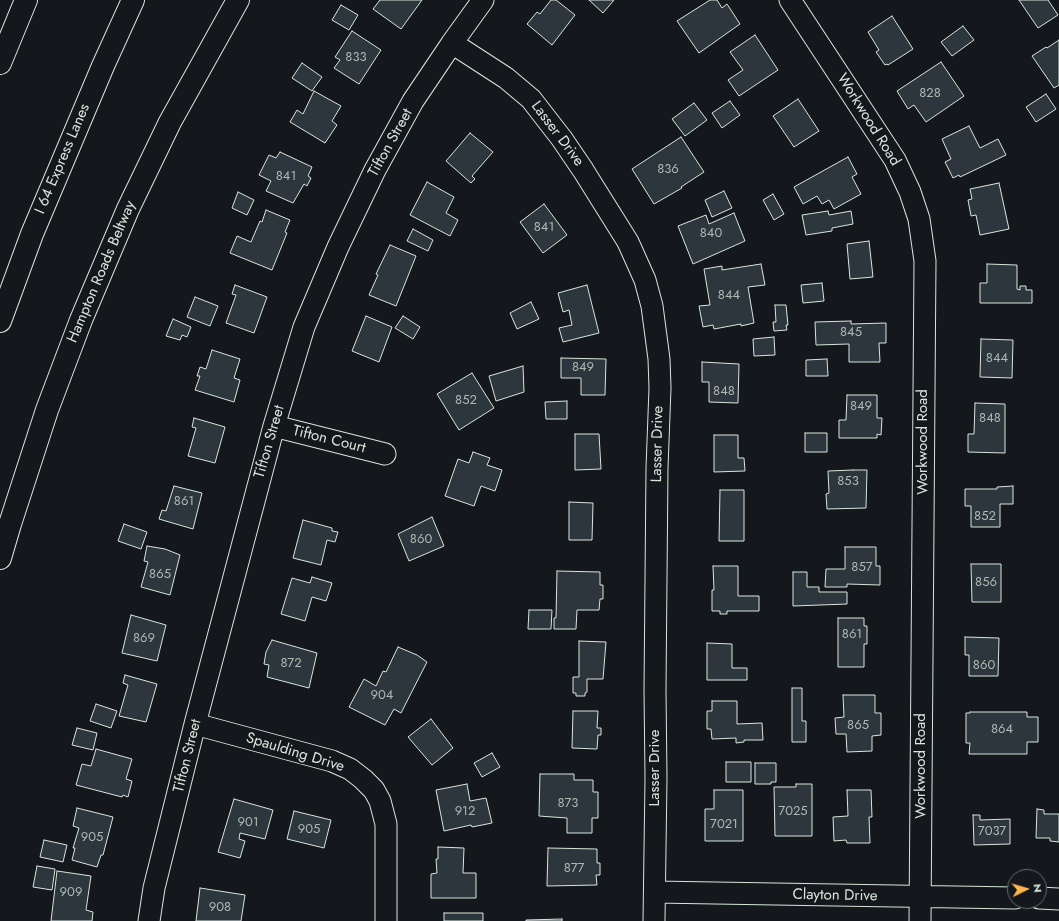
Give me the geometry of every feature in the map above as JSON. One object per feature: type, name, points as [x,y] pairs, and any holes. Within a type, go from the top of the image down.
[{"type":"highway","points":[[0,63],[26,0]]},
{"type":"highway","name":"I 64 Express Lanes","points":[[0,321],[32,234],[103,66],[133,0]]},
{"type":"highway","name":"Hampton Roads Beltway","points":[[0,558],[47,410],[81,320],[134,196],[170,122],[236,5]]},
{"type":"street","name":"Tifton Street","points":[[149,921],[154,888],[195,724],[274,426],[304,327],[338,247],[375,170],[410,108],[452,43],[483,0]]},
{"type":"street","name":"Workwood Road","points":[[790,0],[895,160],[910,192],[919,219],[925,261],[920,921]]},
{"type":"street","name":"Lasser Drive","points":[[452,43],[506,78],[531,99],[562,138],[584,170],[628,242],[645,280],[652,306],[659,359],[660,388],[657,468],[654,921]]},
{"type":"street","name":"Tifton Court","points":[[274,426],[385,454]]},
{"type":"street","name":"Spaulding Drive","points":[[195,724],[332,761],[350,769],[374,790],[380,801],[386,824],[386,921]]},
{"type":"street","name":"Clayton Drive","points":[[654,892],[920,898],[1007,898]]},
{"type":"street","points":[[1047,898],[1059,898]]},
{"type":"building","points":[[380,0],[422,0],[401,29],[373,9]]},
{"type":"building","points":[[551,0],[556,0],[575,15],[552,45],[527,24],[537,12],[540,14]]},
{"type":"building","points":[[589,0],[614,0],[603,13]]},
{"type":"building","points":[[710,0],[717,0],[722,8],[727,4],[740,24],[699,53],[677,21]]},
{"type":"building","points":[[1019,0],[1048,0],[1058,15],[1038,28]]},
{"type":"building","points":[[341,5],[358,15],[349,30],[332,20]]},
{"type":"building","points":[[892,16],[913,49],[888,65],[885,65],[876,52],[879,50],[868,32]]},
{"type":"building","points":[[963,26],[974,40],[952,56],[941,42]]},
{"type":"building","points":[[352,31],[381,50],[359,84],[334,68],[340,60],[335,57]]},
{"type":"building","points":[[755,35],[778,70],[739,96],[728,80],[743,70],[730,52]]},
{"type":"building","points":[[1059,40],[1059,85],[1054,88],[1032,56]]},
{"type":"building","points":[[941,62],[964,96],[926,122],[914,105],[908,109],[897,91]]},
{"type":"building","points":[[302,63],[322,77],[312,91],[292,78]]},
{"type":"building","points":[[314,91],[341,106],[332,121],[337,125],[325,143],[290,122],[297,110],[303,114]]},
{"type":"building","points":[[1046,94],[1056,109],[1036,122],[1026,107]]},
{"type":"building","points":[[798,99],[819,131],[794,147],[773,116]]},
{"type":"building","points":[[730,101],[740,115],[722,128],[712,113]]},
{"type":"building","points":[[694,103],[707,120],[685,136],[672,119]]},
{"type":"building","points":[[969,126],[980,148],[998,139],[1006,155],[960,177],[959,175],[953,178],[945,162],[951,159],[942,139]]},
{"type":"building","points":[[470,133],[493,152],[472,176],[475,179],[471,183],[446,161]]},
{"type":"building","points":[[681,137],[704,172],[681,187],[682,188],[654,204],[632,169]]},
{"type":"building","points":[[280,152],[312,167],[308,176],[311,178],[307,186],[304,184],[293,203],[266,191],[271,181],[259,175],[269,155],[276,158]]},
{"type":"building","points":[[848,157],[857,174],[852,177],[861,194],[834,209],[829,200],[822,204],[817,196],[803,204],[794,187]]},
{"type":"building","points":[[427,182],[454,197],[446,213],[458,220],[450,236],[410,215]]},
{"type":"building","points":[[999,183],[1009,229],[980,235],[976,215],[971,216],[968,200],[972,199],[970,189]]},
{"type":"building","points":[[724,191],[732,208],[712,217],[705,200]]},
{"type":"building","points":[[238,192],[254,200],[247,215],[232,208]]},
{"type":"building","points":[[773,194],[784,214],[774,220],[763,200]]},
{"type":"building","points":[[544,204],[567,235],[543,253],[520,222]]},
{"type":"building","points":[[266,210],[290,220],[285,232],[287,233],[272,270],[230,253],[237,236],[251,242],[260,221],[262,222]]},
{"type":"building","points":[[828,211],[829,215],[851,211],[853,224],[832,228],[832,231],[806,235],[802,215]]},
{"type":"building","points":[[734,213],[745,241],[693,264],[678,226],[706,215],[709,224]]},
{"type":"building","points":[[413,229],[433,240],[428,251],[407,241]]},
{"type":"building","points":[[869,241],[873,277],[850,279],[847,244]]},
{"type":"building","points":[[390,245],[416,256],[396,306],[369,295],[378,275],[376,274]]},
{"type":"building","points":[[761,264],[765,285],[748,287],[754,323],[714,329],[713,325],[703,327],[699,306],[710,305],[704,269],[722,266],[722,270]]},
{"type":"building","points":[[987,264],[1017,265],[1017,289],[1020,290],[1020,286],[1026,286],[1026,290],[1032,290],[1032,303],[980,303],[980,283],[987,283]]},
{"type":"building","points":[[822,283],[824,301],[803,303],[801,285]]},
{"type":"building","points":[[235,285],[267,297],[254,333],[226,323],[236,295],[232,294]]},
{"type":"building","points":[[587,285],[599,333],[563,342],[559,328],[572,325],[569,310],[563,312],[558,293]]},
{"type":"building","points":[[195,297],[218,306],[210,326],[187,317]]},
{"type":"building","points":[[531,302],[539,319],[517,329],[510,313]]},
{"type":"building","points":[[775,305],[786,305],[787,330],[774,331],[773,322],[776,322]]},
{"type":"building","points":[[366,316],[392,327],[379,362],[352,351]]},
{"type":"building","points":[[403,316],[420,327],[413,339],[395,328]]},
{"type":"building","points":[[173,319],[191,327],[187,337],[182,335],[180,340],[166,336]]},
{"type":"building","points":[[851,321],[851,324],[886,323],[886,343],[879,343],[880,362],[849,362],[849,344],[816,345],[815,322]]},
{"type":"building","points":[[774,337],[775,355],[754,356],[753,339]]},
{"type":"building","points":[[981,339],[1013,340],[1012,378],[980,377]]},
{"type":"building","points":[[212,350],[240,359],[234,378],[240,380],[234,402],[195,390],[200,376],[197,376],[200,367],[206,369]]},
{"type":"building","points":[[561,358],[606,359],[605,395],[581,395],[581,378],[561,378]]},
{"type":"building","points":[[827,359],[828,376],[806,376],[806,360]]},
{"type":"building","points":[[702,362],[739,364],[738,403],[709,402],[709,382],[702,382]]},
{"type":"building","points":[[523,366],[524,392],[496,401],[489,376]]},
{"type":"building","points":[[472,373],[494,408],[459,430],[437,394]]},
{"type":"building","points":[[847,395],[877,395],[877,418],[882,418],[881,435],[877,434],[877,438],[839,438],[839,420],[846,420]]},
{"type":"building","points":[[567,401],[567,419],[546,419],[545,402]]},
{"type":"building","points":[[975,403],[1005,404],[1005,453],[968,452],[968,434],[974,434]]},
{"type":"building","points":[[194,418],[225,427],[215,463],[188,456],[196,428],[192,427]]},
{"type":"building","points":[[805,433],[827,433],[827,452],[805,452]]},
{"type":"building","points":[[575,434],[599,434],[601,469],[575,470]]},
{"type":"building","points":[[714,435],[738,435],[738,458],[744,458],[745,471],[714,472]]},
{"type":"building","points":[[473,452],[490,458],[487,465],[502,470],[495,491],[481,486],[474,506],[445,496],[458,459],[469,463]]},
{"type":"building","points":[[867,470],[866,508],[827,509],[826,494],[829,493],[828,471]]},
{"type":"building","points":[[174,486],[202,493],[193,529],[159,519],[162,510],[166,511]]},
{"type":"building","points":[[1013,486],[1013,504],[1000,504],[1000,527],[971,527],[971,506],[965,506],[965,489],[997,489],[997,487]]},
{"type":"building","points":[[720,490],[744,490],[744,541],[719,541]]},
{"type":"building","points":[[569,502],[593,503],[592,540],[569,540]]},
{"type":"building","points":[[432,517],[444,546],[409,561],[398,534]]},
{"type":"building","points":[[303,520],[332,528],[332,531],[338,532],[335,542],[327,540],[321,565],[293,558]]},
{"type":"building","points":[[124,524],[147,532],[141,549],[118,541]]},
{"type":"building","points":[[147,546],[165,549],[180,555],[170,595],[141,587],[148,562],[144,561]]},
{"type":"building","points":[[845,547],[876,547],[876,566],[880,566],[880,585],[847,584],[847,587],[825,587],[826,569],[845,569]]},
{"type":"building","points":[[971,564],[1001,564],[1001,602],[972,602]]},
{"type":"building","points":[[713,566],[738,566],[738,596],[759,596],[759,611],[727,611],[727,614],[720,614],[720,611],[712,611],[712,590],[714,590]]},
{"type":"building","points":[[557,571],[600,572],[600,585],[603,585],[603,599],[600,599],[599,610],[577,610],[576,629],[554,629],[554,618],[556,618]]},
{"type":"building","points":[[793,572],[807,572],[807,587],[819,587],[819,592],[847,592],[847,604],[793,606]]},
{"type":"building","points":[[312,577],[332,583],[326,601],[312,597],[305,621],[281,614],[292,578],[310,583]]},
{"type":"building","points":[[529,610],[552,610],[551,629],[528,629]]},
{"type":"building","points":[[131,615],[166,625],[157,661],[122,653]]},
{"type":"building","points":[[838,618],[864,618],[864,626],[867,626],[867,644],[864,644],[864,667],[838,667]]},
{"type":"building","points":[[965,637],[999,638],[998,676],[969,676],[969,655],[965,655]]},
{"type":"building","points":[[272,640],[317,653],[309,688],[267,677],[269,665],[264,664],[266,652]]},
{"type":"building","points":[[579,641],[606,642],[603,679],[587,679],[587,692],[585,693],[585,696],[576,696],[576,693],[573,693],[573,677],[579,677]]},
{"type":"building","points":[[707,643],[732,644],[732,668],[747,668],[747,680],[707,680]]},
{"type":"building","points":[[398,647],[417,655],[427,662],[401,713],[394,709],[385,725],[349,707],[364,679],[376,686],[383,671],[386,672]]},
{"type":"building","points":[[125,675],[157,684],[146,722],[119,716],[128,685],[123,683]]},
{"type":"building","points":[[792,688],[802,688],[802,721],[806,721],[806,742],[792,742]]},
{"type":"building","points":[[843,695],[875,695],[875,713],[881,713],[881,735],[872,736],[872,751],[847,752],[846,734],[836,734],[835,718],[844,717]]},
{"type":"building","points":[[712,701],[737,701],[737,724],[762,723],[763,740],[744,740],[744,742],[736,743],[736,738],[712,739],[711,729],[707,729],[707,711],[712,711]]},
{"type":"building","points":[[96,704],[117,711],[111,728],[90,721]]},
{"type":"building","points":[[573,711],[598,711],[597,728],[601,728],[601,735],[598,735],[597,749],[572,748]]},
{"type":"building","points":[[1027,712],[1027,717],[1038,717],[1038,742],[1027,742],[1027,754],[969,754],[970,743],[966,743],[966,713]]},
{"type":"building","points":[[431,719],[453,748],[432,765],[408,737]]},
{"type":"building","points":[[77,728],[97,733],[93,750],[72,745]]},
{"type":"building","points":[[96,749],[132,759],[126,779],[132,781],[128,797],[123,795],[122,797],[76,785],[82,764],[91,766]]},
{"type":"building","points":[[492,753],[500,767],[482,777],[474,763]]},
{"type":"building","points":[[726,762],[751,762],[751,782],[726,782]]},
{"type":"building","points":[[755,763],[776,763],[776,782],[771,782],[771,784],[755,784]]},
{"type":"building","points":[[540,774],[574,774],[574,780],[593,780],[593,792],[598,792],[598,818],[592,818],[592,833],[567,833],[567,818],[539,816]]},
{"type":"building","points":[[467,784],[470,801],[486,798],[492,823],[472,827],[471,825],[444,831],[436,790]]},
{"type":"building","points":[[796,784],[812,784],[812,836],[775,836],[774,787],[796,787]]},
{"type":"building","points":[[714,790],[743,790],[743,841],[705,841],[705,809],[714,809]]},
{"type":"building","points":[[847,790],[871,790],[872,817],[869,817],[870,843],[847,843],[846,840],[834,841],[833,817],[848,816]]},
{"type":"building","points":[[234,799],[273,810],[265,839],[240,833],[239,839],[245,841],[240,858],[218,852]]},
{"type":"building","points":[[77,808],[113,817],[103,855],[101,855],[97,867],[72,860],[75,848],[73,848],[79,828],[73,826]]},
{"type":"building","points":[[1037,809],[1044,810],[1044,814],[1059,814],[1059,842],[1050,841],[1050,838],[1036,838]]},
{"type":"building","points":[[294,811],[331,820],[324,848],[287,839]]},
{"type":"building","points":[[973,815],[980,815],[980,820],[1010,819],[1010,844],[974,845]]},
{"type":"building","points":[[44,840],[67,845],[63,862],[40,857]]},
{"type":"building","points":[[438,847],[464,848],[463,873],[476,873],[476,898],[431,898],[431,874],[437,873],[436,859],[438,859]]},
{"type":"building","points":[[548,848],[597,849],[597,863],[600,863],[600,875],[596,875],[597,885],[547,886]]},
{"type":"building","points":[[37,866],[55,869],[52,890],[33,887]]},
{"type":"building","points":[[57,871],[91,876],[86,910],[93,912],[92,921],[51,921]]},
{"type":"building","points":[[200,888],[245,895],[241,921],[196,921]]},
{"type":"building","points":[[444,913],[483,913],[483,921],[444,921]]},
{"type":"building","points":[[562,919],[562,921],[526,921],[526,920]]}]
